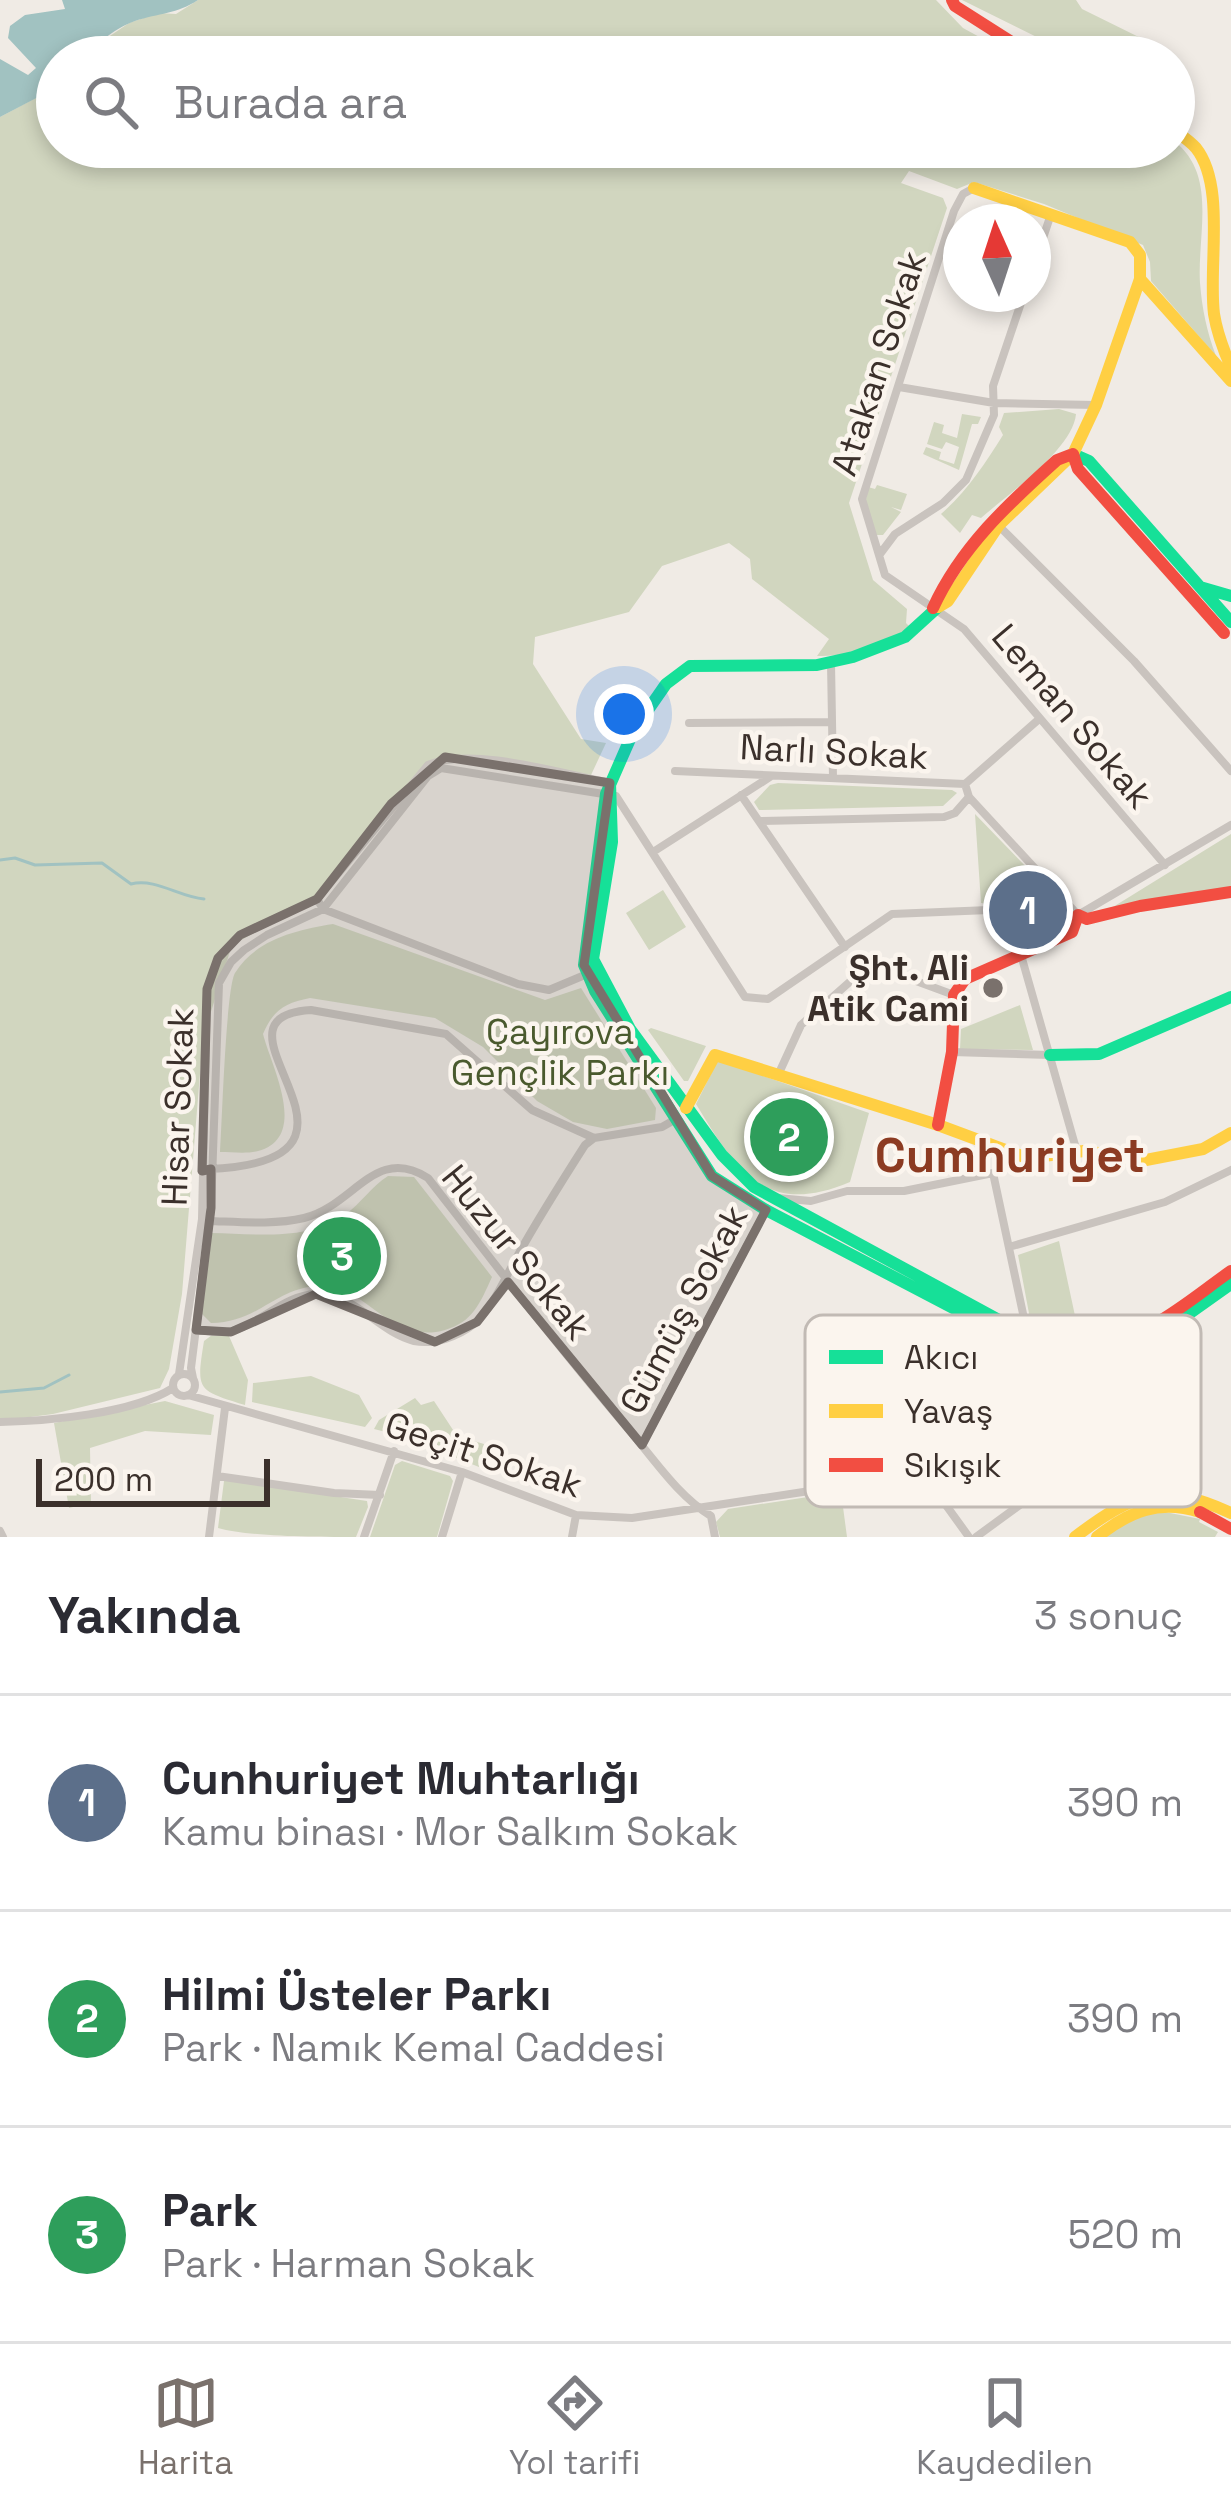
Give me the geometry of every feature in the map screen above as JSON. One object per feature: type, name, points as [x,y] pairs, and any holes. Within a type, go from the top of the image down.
[{"type":"street","points":[[952,0],[998,36]]},
{"type":"street","points":[[1195,147],[1212,189],[1211,307],[1215,332],[1230,362]]},
{"type":"street","points":[[974,188],[1130,242],[1140,255],[1139,279],[1096,405],[1073,454],[995,522],[948,601],[932,610],[905,638],[831,663],[690,665],[666,684],[634,730],[611,791],[584,946],[611,1018],[712,1176],[975,1315]]},
{"type":"street","name":"Atakan Sokak","points":[[932,610],[885,575],[862,499],[954,211],[963,194],[974,188]]},
{"type":"street","points":[[1139,279],[1231,381]]},
{"type":"street","points":[[879,555],[895,534],[944,502],[965,480],[994,415],[993,386],[1018,312]]},
{"type":"street","points":[[899,387],[994,403],[1096,405]]},
{"type":"street","points":[[1073,454],[1089,460],[1229,625]]},
{"type":"street","points":[[1073,454],[1078,469],[1229,625]]},
{"type":"street","points":[[995,522],[1134,661],[1231,771]]},
{"type":"street","points":[[1198,586],[1231,596]]},
{"type":"street","name":"Leman Sokak","points":[[932,610],[964,629],[1165,865]]},
{"type":"street","points":[[831,663],[832,778]]},
{"type":"street","name":"Narlı Sokak","points":[[675,771],[965,784],[1039,720]]},
{"type":"street","points":[[689,723],[832,722]]},
{"type":"street","name":"Hisar Sokak","points":[[194,1378],[206,1220],[207,989],[218,958],[240,935],[316,899],[428,765],[445,758],[519,766],[611,791]]},
{"type":"street","name":"Hisar Sokak","points":[[206,1170],[219,983],[230,962],[267,935],[323,909],[428,776],[441,768],[611,791]]},
{"type":"street","points":[[652,853],[771,776]]},
{"type":"street","points":[[965,784],[969,797],[1078,915],[1087,919],[1231,892]]},
{"type":"street","points":[[611,791],[745,997],[768,999],[892,914],[989,910],[1046,878]]},
{"type":"street","points":[[741,795],[844,946]]},
{"type":"street","points":[[759,821],[944,817],[955,813],[969,797]]},
{"type":"street","points":[[938,1125],[952,1052],[954,995],[965,979],[1072,932],[1078,915],[1231,825]]},
{"type":"street","points":[[316,899],[323,909],[518,984],[549,990],[592,972]]},
{"type":"street","points":[[1020,953],[1077,1152]]},
{"type":"street","points":[[779,1073],[801,1025],[870,964],[954,995]]},
{"type":"street","points":[[592,972],[731,1169],[770,1204],[847,1192],[904,1192],[993,1173],[1005,1167],[1012,1153]]},
{"type":"street","points":[[952,1052],[1099,1054],[1231,997]]},
{"type":"street","points":[[206,1170],[254,1166],[276,1158],[290,1145],[298,1107],[289,1078],[270,1045],[270,1031],[280,1016],[311,1010],[446,1034],[532,1110],[594,1138]]},
{"type":"street","points":[[196,1330],[231,1332],[294,1298],[316,1294],[359,1308],[390,1331],[414,1341],[435,1342],[460,1334],[477,1322],[585,1144],[676,1119],[688,1107],[716,1055],[1027,1158],[1077,1152],[1146,1160],[1203,1149],[1231,1132]]},
{"type":"street","name":"Huzur Sokak","points":[[206,1220],[304,1218],[337,1205],[377,1171],[413,1168],[428,1178],[642,1445],[697,1508],[711,1516],[715,1537]]},
{"type":"street","points":[[1009,1247],[1165,1202],[1231,1170]]},
{"type":"street","points":[[993,1173],[1023,1315]]},
{"type":"street","name":"Gümüş Sokak","points":[[642,1445],[770,1204]]},
{"type":"street","name":"Hisar Sokak","points":[[179,1374],[206,1220]]},
{"type":"street","points":[[1167,1315],[1231,1271]]},
{"type":"street","points":[[1188,1315],[1231,1284]]},
{"type":"street","points":[[179,1374],[194,1378],[195,1387],[188,1395],[181,1396],[173,1388],[179,1374]]},
{"type":"street","points":[[2,1423],[75,1416],[158,1398],[173,1388]]},
{"type":"street","name":"Geçit Sokak","points":[[188,1395],[462,1472],[576,1515],[632,1518],[805,1491]]},
{"type":"street","points":[[224,1408],[210,1536],[224,1537]]},
{"type":"street","points":[[364,1537],[394,1451]]},
{"type":"street","points":[[442,1537],[462,1472]]},
{"type":"street","points":[[217,1476],[380,1495]]},
{"type":"street","points":[[1201,1503],[1231,1528]]},
{"type":"street","points":[[1201,1506],[1231,1513]]},
{"type":"street","points":[[949,1507],[972,1537],[1015,1507]]},
{"type":"street","points":[[1075,1537],[1113,1507]]},
{"type":"street","points":[[1110,1510],[1115,1507]]},
{"type":"street","points":[[1103,1532],[1131,1507]]},
{"type":"street","points":[[1103,1532],[1137,1509],[1153,1507]]},
{"type":"street","points":[[572,1537],[576,1515]]},
{"type":"highlighted area","points":[[445,757],[610,783],[584,965],[712,1176],[766,1210],[642,1445],[508,1282],[477,1322],[435,1342],[316,1294],[231,1332],[196,1330],[211,1208],[211,1169],[202,1171],[207,989],[218,958],[240,935],[317,899],[391,804]]},
{"type":"green space","points":[[198,0],[936,0],[978,36],[110,36],[158,13],[176,14]]},
{"type":"green space","points":[[962,0],[1076,0],[1082,9],[1137,36],[1035,36]]},
{"type":"green space","points":[[36,98],[36,168],[1194,168],[1202,206],[1200,283],[1216,356],[1151,281],[1143,245],[1051,204],[974,182],[957,189],[909,171],[901,183],[943,198],[943,220],[849,503],[873,580],[907,609],[909,626],[880,646],[817,656],[829,639],[752,579],[750,559],[729,543],[662,566],[629,612],[535,637],[533,664],[581,739],[606,743],[591,775],[446,756],[427,765],[315,900],[232,945],[203,1037],[182,1294],[169,1369],[160,1388],[53,1414],[0,1421],[0,117]]},
{"type":"green space","points":[[1059,409],[1076,414],[1064,442],[981,518],[972,515],[960,533],[941,514],[1003,435],[999,427],[1004,413]]},
{"type":"green space","points":[[962,414],[981,417],[978,424],[972,424],[959,470],[923,454],[926,447],[954,464],[959,447],[946,442],[942,449],[927,444],[934,422],[944,425],[942,433],[957,438]]},
{"type":"green space","points":[[868,487],[907,494],[901,510],[891,507],[901,512],[883,535],[874,535],[865,504]]},
{"type":"green space","points":[[778,783],[957,793],[943,806],[759,810],[754,802]]},
{"type":"green space","points":[[975,814],[1030,871],[1029,880],[987,904],[981,903]]},
{"type":"green space","points":[[1231,834],[1231,889],[1113,907]]},
{"type":"green space","points":[[663,890],[686,927],[649,950],[626,913]]},
{"type":"green space","name":"Çayırova Gençlik Parkı","points":[[333,924],[545,1000],[581,988],[656,1108],[655,1120],[607,1129],[573,1122],[537,1101],[483,1047],[435,1018],[310,998],[281,1009],[263,1034],[283,1099],[282,1131],[258,1151],[220,1152],[235,973],[266,944]]},
{"type":"green space","points":[[1020,1005],[1033,1050],[960,1049],[961,1029]]},
{"type":"green space","points":[[648,1030],[706,1046],[688,1081]]},
{"type":"green space","points":[[718,1060],[869,1113],[850,1182],[821,1192],[774,1191],[740,1167],[696,1104]]},
{"type":"green space","points":[[388,1176],[414,1177],[492,1277],[469,1317],[445,1330],[408,1329],[349,1293],[316,1286],[289,1293],[227,1322],[211,1323],[202,1314],[212,1233],[281,1234],[315,1229],[345,1215]]},
{"type":"green space","points":[[1059,1241],[1075,1315],[1029,1315],[1018,1255]]},
{"type":"green space","points":[[212,1335],[229,1336],[248,1380],[245,1405],[217,1396],[204,1386],[200,1370],[204,1341]]},
{"type":"green space","points":[[311,1376],[359,1395],[372,1418],[365,1427],[252,1402],[253,1383]]},
{"type":"green space","points":[[415,1398],[421,1405],[434,1401],[457,1436],[484,1444],[479,1467],[449,1455],[449,1448],[374,1429],[379,1420]]},
{"type":"green space","points":[[165,1401],[214,1415],[211,1435],[145,1431],[90,1448],[91,1503],[69,1508],[54,1423]]},
{"type":"green space","points":[[402,1461],[453,1481],[437,1537],[370,1537],[395,1465]]},
{"type":"green space","points":[[224,1481],[367,1501],[368,1507],[356,1537],[232,1531],[218,1528]]},
{"type":"green space","points":[[805,1497],[805,1507],[843,1507],[847,1537],[720,1537],[716,1522],[728,1509]]},
{"type":"green space","points":[[1160,1511],[1200,1519],[1218,1532],[1215,1537],[1105,1537],[1131,1519]]},
{"type":"water","points":[[62,0],[198,0],[124,26],[109,36],[36,36],[36,68],[8,38],[10,26],[25,15],[65,9]]},
{"type":"water","points":[[0,59],[28,75],[36,68],[36,98],[0,117]]},
{"type":"waterway","points":[[0,860],[15,858],[35,865],[102,863],[131,884],[149,884],[204,899]]},
{"type":"waterway","points":[[0,1392],[44,1388],[69,1375]]},
{"type":"traffic: fast","points":[[1073,454],[1089,461],[1231,622]]},
{"type":"traffic: fast","points":[[1200,587],[1231,596]]},
{"type":"traffic: fast","points":[[938,607],[905,637],[853,657],[817,665],[690,666],[666,684],[634,730],[606,794],[584,965],[595,991],[712,1176],[766,1210],[966,1315]]},
{"type":"traffic: fast","points":[[610,783],[612,842],[593,959],[630,1029],[722,1155],[754,1187],[990,1315]]},
{"type":"traffic: fast","points":[[1050,1055],[1099,1054],[1231,997]]},
{"type":"traffic: fast","points":[[1187,1315],[1231,1284]]},
{"type":"traffic: slow","points":[[1195,147],[1211,183],[1214,314],[1231,367]]},
{"type":"traffic: slow","points":[[974,188],[1130,242],[1140,255],[1140,279],[1231,381]]},
{"type":"traffic: slow","points":[[938,607],[948,601],[999,525],[1073,454],[1096,405],[1140,279]]},
{"type":"traffic: slow","points":[[686,1108],[715,1055],[1027,1158],[1084,1151],[1146,1160],[1203,1149],[1231,1133]]},
{"type":"traffic: slow","points":[[1201,1501],[1231,1513]]},
{"type":"traffic: slow","points":[[1075,1537],[1121,1507]]},
{"type":"traffic: slow","points":[[1097,1537],[1121,1520],[1158,1507],[1200,1512]]},
{"type":"traffic: jam","points":[[952,0],[1002,36]]},
{"type":"traffic: jam","points":[[1073,454],[1078,469],[1224,633]]},
{"type":"traffic: jam","points":[[933,608],[957,565],[987,528],[1057,460],[1070,455]]},
{"type":"traffic: jam","points":[[938,1125],[952,1052],[954,995],[965,979],[1072,932],[1078,915],[1087,919],[1231,892]]},
{"type":"traffic: jam","points":[[1168,1315],[1231,1271]]},
{"type":"traffic: jam","points":[[1200,1512],[1231,1529]]},
{"type":"place","name":"Cunhuriyet Muhtarlığı","points":[[1028,910]]},
{"type":"place","name":"Şht. Ali Atik Cami","points":[[993,988]]},
{"type":"place","name":"Hilmi Üsteler Parkı","points":[[789,1137]]},
{"type":"place","name":"Park","points":[[342,1256]]},
{"type":"district","name":"Cumhuriyet","points":[[1010,1155]]}]
